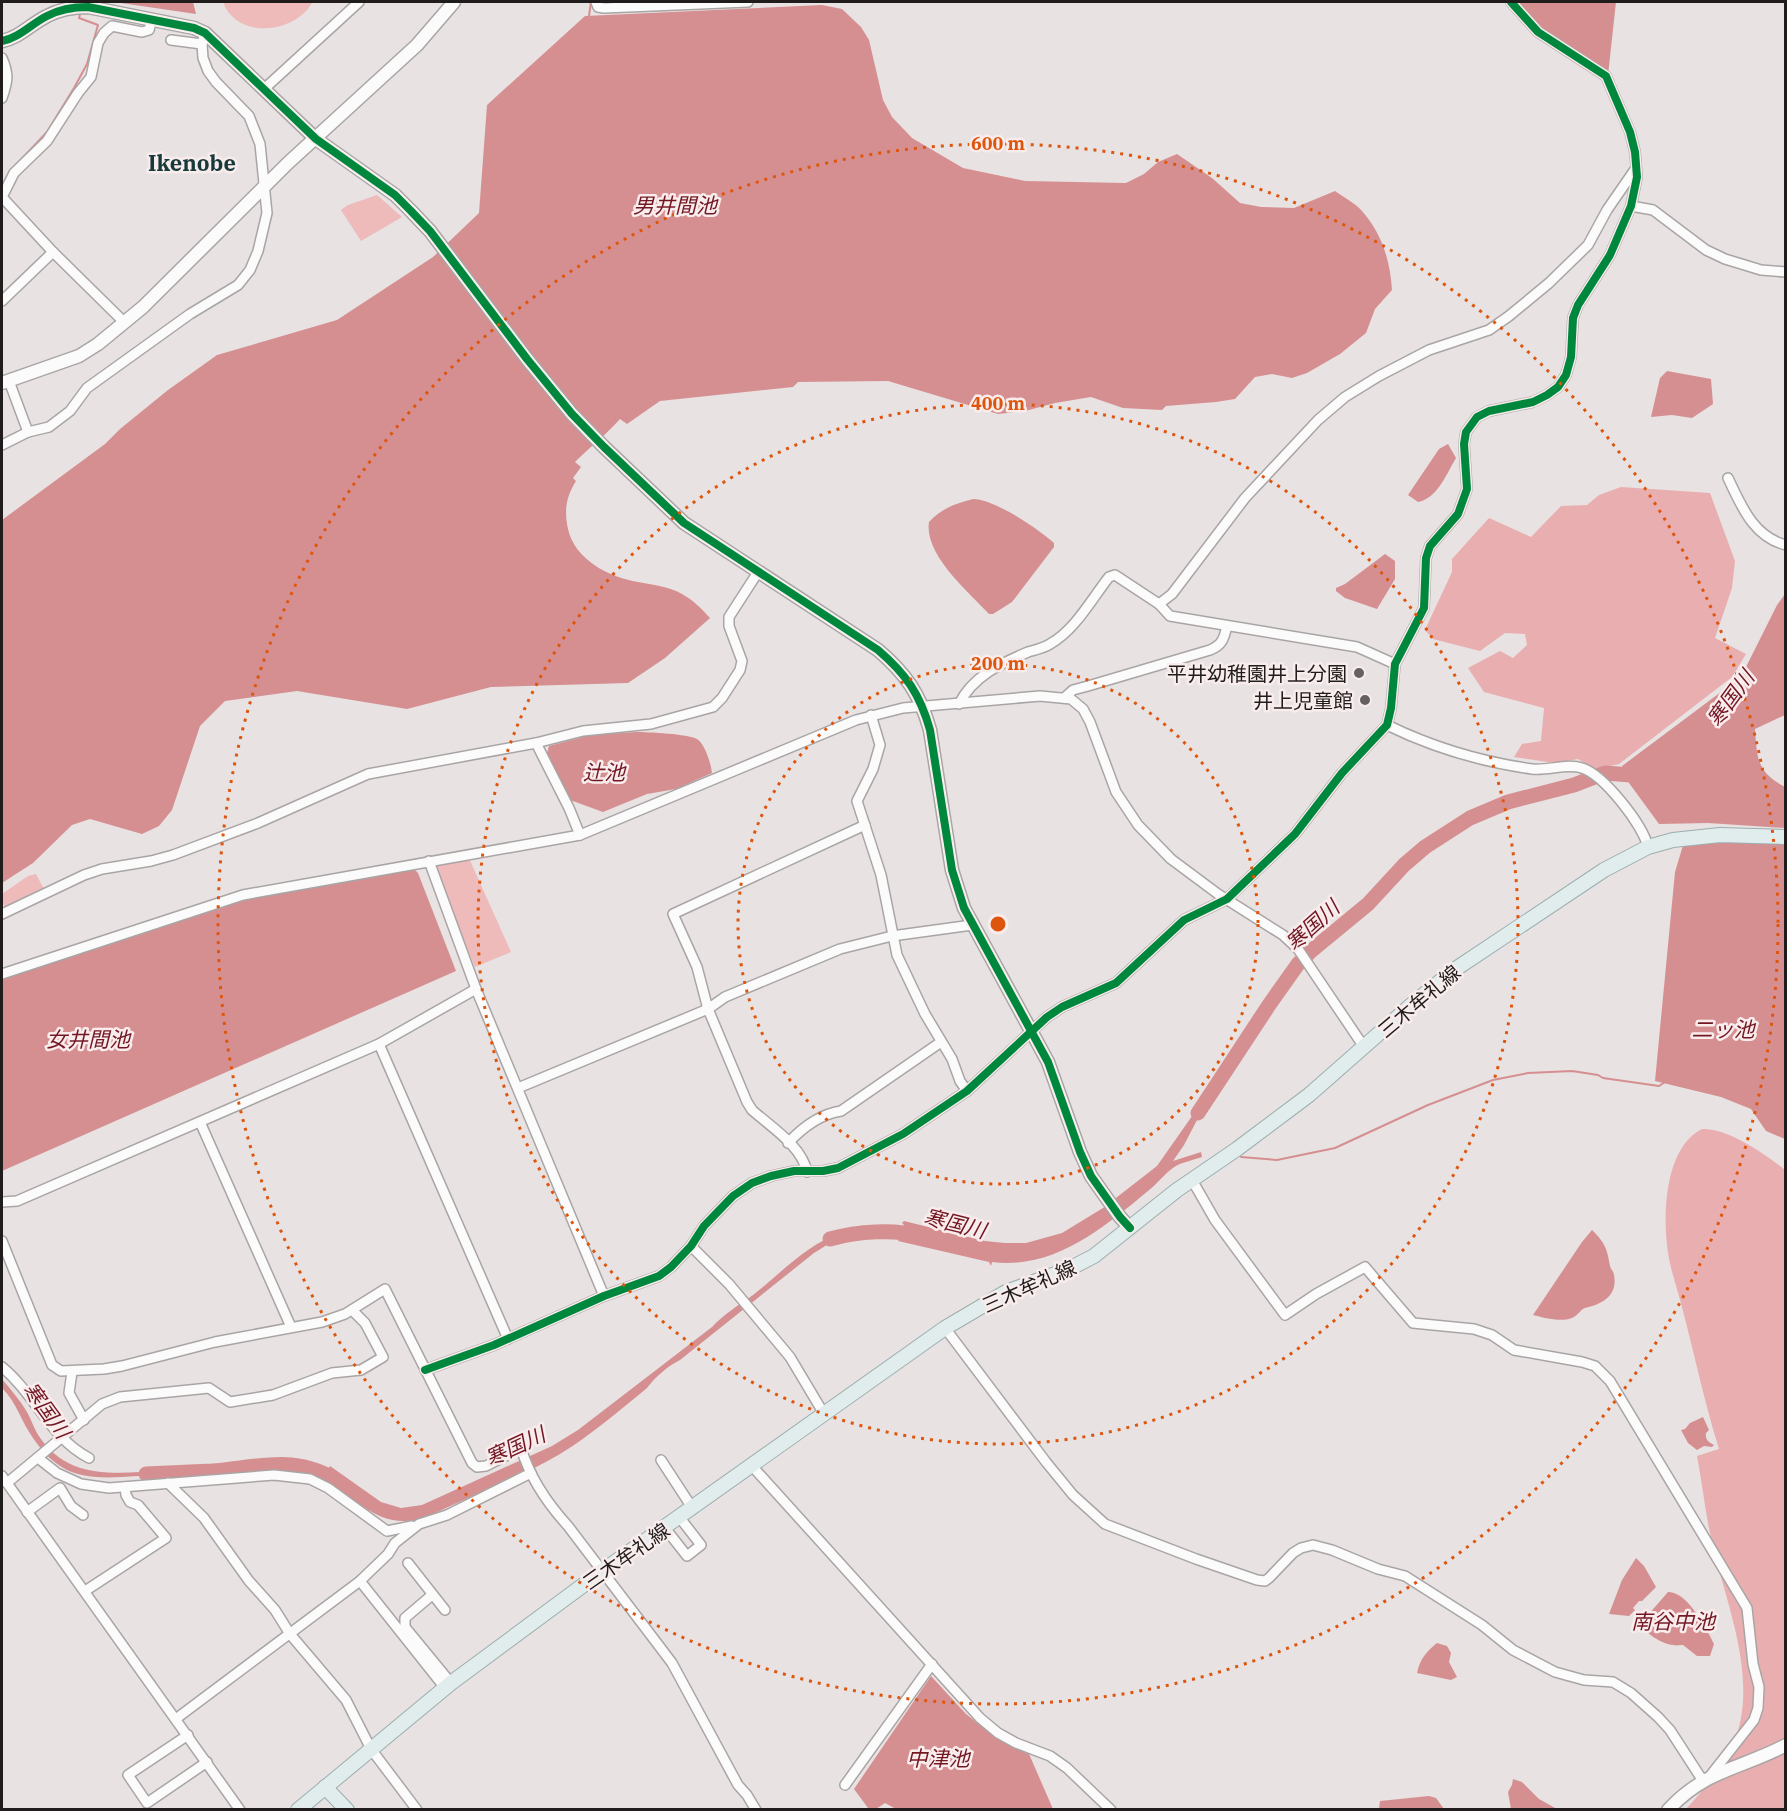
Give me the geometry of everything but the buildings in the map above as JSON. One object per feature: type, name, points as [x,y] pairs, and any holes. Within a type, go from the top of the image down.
[{"type":"main road","name":"三木牟礼線","points":[[298,1809],[448,1686],[601,1572],[693,1509],[945,1328],[1006,1292],[1069,1269],[1094,1256],[1192,1180],[1309,1095],[1454,970],[1604,870],[1653,846],[1673,840],[1720,835],[1785,837]]},
{"type":"main road","points":[[326,1787],[347,1809]]},
{"type":"street","points":[[264,89],[358,2]]},
{"type":"street","points":[[28,432],[5,382],[80,356],[125,323],[264,188],[417,45],[454,2]]},
{"type":"street","points":[[596,2],[598,8],[748,2]]},
{"type":"street","points":[[425,1370],[508,1339],[604,1296],[659,1276],[671,1268],[692,1246],[711,1219],[733,1196],[752,1183],[794,1171],[823,1171],[838,1168],[903,1134],[967,1091],[1032,1031],[1062,1007],[1116,982],[1184,920],[1227,899],[1295,834],[1342,773],[1387,725],[1395,664],[1424,608],[1426,558],[1430,546],[1458,514],[1464,502],[1467,489],[1464,444],[1466,432],[1477,417],[1489,411],[1533,402],[1558,387],[1566,375],[1571,357],[1573,318],[1578,305],[1610,255],[1631,206],[1637,177],[1635,152],[1630,132],[1606,76],[1538,32],[1511,2]]},
{"type":"street","points":[[2,41],[11,39],[47,16],[66,8],[82,7],[194,28],[264,89],[316,139],[395,195],[430,231],[546,383],[603,447],[684,523],[878,650],[904,675],[924,708],[930,730],[952,870],[964,908],[1032,1031],[1058,1085],[1065,1111],[1091,1176],[1130,1228]]},
{"type":"street","points":[[125,323],[53,252],[2,197],[14,173],[47,141],[91,77],[98,43],[104,33],[112,26],[142,32],[149,30],[152,19]]},
{"type":"street","points":[[171,40],[203,38]]},
{"type":"street","points":[[2,445],[28,432],[49,427],[70,411],[87,388],[190,314],[238,285],[250,270],[265,229],[267,213],[260,144],[249,116],[208,71],[203,38]]},
{"type":"street","points":[[2,58],[8,83],[2,98]]},
{"type":"street","points":[[1159,604],[1172,594],[1245,498],[1318,420],[1345,398],[1379,376],[1429,350],[1489,330],[1509,316],[1549,283],[1588,245],[1607,210],[1636,168]]},
{"type":"street","points":[[1631,206],[1653,210],[1706,250],[1725,259],[1761,270],[1785,272]]},
{"type":"street","points":[[2,301],[53,252]]},
{"type":"street","points":[[1728,478],[1747,517],[1761,532],[1785,545]]},
{"type":"street","points":[[2,914],[84,875],[102,869],[173,855],[258,823],[369,774],[536,743],[583,730],[651,724],[713,707],[722,698],[740,670],[742,662],[729,626],[729,617],[758,572]]},
{"type":"street","points":[[959,704],[966,690],[992,668],[1049,645],[1059,638],[1108,577],[1115,575],[1159,604],[1170,616],[1357,647],[1395,664]]},
{"type":"street","points":[[1064,698],[1074,690],[1210,651],[1225,639],[1227,626]]},
{"type":"street","points":[[2,974],[243,896],[580,835],[871,716],[903,708],[924,708],[1040,696],[1071,699],[1083,709],[1116,792],[1138,825],[1171,859],[1283,935],[1298,949],[1364,1047]]},
{"type":"street","points":[[871,716],[880,745],[873,770],[857,801],[881,875],[897,955],[925,1014],[952,1059],[960,1081],[967,1091]]},
{"type":"street","points":[[1387,725],[1410,736],[1479,758],[1540,770],[1572,766],[1590,771],[1631,814],[1653,846]]},
{"type":"street","points":[[536,743],[580,835]]},
{"type":"street","points":[[807,1172],[805,1160],[752,1110],[747,1102],[708,1009],[697,967],[673,914],[865,825]]},
{"type":"street","points":[[429,861],[476,988],[604,1296]]},
{"type":"street","points":[[518,1088],[708,1009],[725,997],[840,949],[892,936],[972,925]]},
{"type":"street","points":[[2,1202],[17,1201],[379,1044],[476,988]]},
{"type":"street","points":[[788,1143],[799,1131],[831,1113],[842,1111],[941,1042]]},
{"type":"street","points":[[379,1044],[508,1339]]},
{"type":"street","points":[[200,1122],[291,1327]]},
{"type":"street","points":[[1192,1180],[1215,1220],[1285,1315],[1365,1266],[1413,1323],[1473,1329],[1492,1335],[1514,1350],[1574,1360],[1594,1366],[1610,1381],[1747,1608],[1753,1664],[1759,1687],[1758,1708],[1754,1720],[1706,1779]]},
{"type":"street","points":[[2,1241],[52,1365],[61,1371],[72,1372],[122,1366],[215,1342],[335,1318],[385,1289],[472,1462],[477,1467],[486,1466],[521,1448],[531,1473],[549,1505],[672,1664],[738,1785],[756,1809]]},
{"type":"street","points":[[692,1246],[738,1296],[794,1363],[824,1414]]},
{"type":"street","points":[[240,1809],[4,1479],[40,1457],[102,1404],[120,1397],[209,1388],[230,1402],[273,1395],[332,1373],[361,1370],[383,1357],[365,1323],[352,1310]]},
{"type":"street","points":[[945,1328],[1046,1462],[1073,1495],[1105,1524],[1257,1580],[1265,1581],[1293,1553],[1313,1545],[1332,1550],[1378,1569],[1405,1576],[1482,1625],[1513,1650],[1555,1672],[1584,1680],[1614,1682],[1631,1693],[1670,1730],[1706,1779]]},
{"type":"street","points":[[2,1367],[14,1377],[60,1440],[89,1458]]},
{"type":"street","points":[[72,1372],[69,1393],[84,1420]]},
{"type":"street","points":[[40,1457],[57,1473],[81,1484],[109,1488],[273,1475],[310,1479],[328,1488],[387,1531],[447,1515],[531,1473]]},
{"type":"street","points":[[661,1460],[693,1509]]},
{"type":"street","points":[[752,1466],[980,1718],[1016,1743],[1050,1756],[1067,1768],[1111,1809]]},
{"type":"street","points":[[168,1483],[204,1518],[243,1574],[275,1610],[290,1634],[345,1700],[371,1749],[417,1809]]},
{"type":"street","points":[[85,1591],[166,1538],[138,1504],[130,1502],[125,1487]]},
{"type":"street","points":[[27,1512],[60,1488],[71,1506],[82,1515]]},
{"type":"street","points":[[665,1528],[687,1556],[701,1545],[680,1518]]},
{"type":"street","points":[[177,1718],[360,1581],[388,1554],[394,1543],[419,1524]]},
{"type":"street","points":[[408,1563],[445,1610]]},
{"type":"street","points":[[360,1581],[448,1686]]},
{"type":"street","points":[[432,1595],[405,1618],[405,1626],[448,1686]]},
{"type":"street","points":[[845,1785],[932,1664]]},
{"type":"street","points":[[188,1735],[128,1775],[147,1803],[207,1762]]},
{"type":"street","points":[[1668,1809],[1690,1789],[1706,1779],[1785,1744]]},
{"type":"shaded area","points":[[223,2],[313,2],[294,20],[271,28],[259,28],[237,21]]},
{"type":"shaded area","points":[[377,195],[402,217],[361,241],[341,210],[348,205]]},
{"type":"shaded area","points":[[1621,487],[1710,493],[1735,561],[1732,588],[1715,638],[1746,654],[1732,677],[1619,764],[1595,769],[1578,759],[1555,763],[1514,757],[1522,744],[1541,741],[1544,708],[1484,692],[1468,668],[1500,651],[1513,658],[1527,645],[1525,634],[1505,633],[1480,651],[1433,639],[1425,630],[1452,572],[1452,559],[1489,518],[1531,537],[1561,506],[1587,505],[1599,495]]},
{"type":"shaded area","points":[[468,856],[511,952],[475,967],[431,862]]},
{"type":"shaded area","points":[[36,874],[45,891],[5,909],[2,894],[28,876]]},
{"type":"shaded area","points":[[1702,1129],[1734,1137],[1785,1170],[1785,1809],[1686,1809],[1732,1747],[1740,1724],[1743,1699],[1743,1674],[1739,1649],[1711,1539],[1697,1456],[1719,1449],[1672,1270],[1666,1230],[1667,1197],[1674,1164],[1690,1138]]},
{"type":"water","points":[[114,2],[193,2],[196,14]]},
{"type":"water","points":[[1513,2],[1616,2],[1608,75],[1539,31]]},
{"type":"water","name":"男井間池","points":[[822,5],[842,9],[861,27],[869,40],[883,100],[892,117],[912,138],[963,168],[1025,181],[1126,183],[1144,174],[1158,162],[1177,154],[1212,178],[1240,203],[1261,207],[1294,208],[1335,191],[1359,208],[1375,229],[1387,258],[1392,290],[1375,309],[1366,333],[1340,354],[1307,373],[1292,378],[1272,374],[1255,377],[1235,399],[1216,402],[1166,406],[1162,410],[1123,408],[1091,397],[1025,411],[998,414],[888,381],[798,382],[793,387],[660,401],[627,424],[620,419],[575,462],[581,467],[573,478],[576,481],[568,498],[566,516],[572,540],[578,550],[595,565],[627,580],[677,591],[694,602],[710,618],[665,658],[628,683],[491,687],[407,709],[297,691],[225,701],[200,726],[172,810],[159,826],[142,834],[90,819],[72,825],[33,863],[2,883],[2,520],[105,444],[168,390],[217,355],[337,320],[433,257],[479,213],[487,105],[585,16]]},
{"type":"water","points":[[1667,371],[1711,379],[1713,404],[1692,418],[1672,415],[1651,417],[1660,378]]},
{"type":"water","points":[[1448,444],[1456,458],[1436,491],[1425,500],[1418,502],[1408,495],[1439,449]]},
{"type":"water","points":[[973,499],[982,500],[1004,509],[1054,543],[1054,547],[1012,602],[993,614],[989,614],[950,572],[933,547],[929,535],[929,522],[934,517],[949,507]]},
{"type":"water","points":[[1385,554],[1395,561],[1395,579],[1377,609],[1345,598],[1336,591],[1336,588],[1345,584]]},
{"type":"water","points":[[1785,594],[1785,715],[1755,729],[1760,764],[1769,776],[1785,787],[1785,828],[1708,823],[1659,824],[1629,783],[1622,766],[1741,677],[1777,605]]},
{"type":"water","name":"辻池","points":[[636,732],[697,739],[705,750],[712,773],[676,789],[647,794],[603,812],[570,800],[547,753],[549,746],[590,735]]},
{"type":"water","name":"二ッ池","points":[[1785,840],[1785,1139],[1766,1131],[1751,1109],[1721,1097],[1655,1081],[1675,872],[1684,842]]},
{"type":"water","name":"女井間池","points":[[413,868],[418,873],[456,971],[2,1171],[2,978],[242,899]]},
{"type":"water","points":[[1209,1097],[1173,1161],[1201,1152],[1202,1157],[1173,1168],[1113,1219],[1057,1253],[1015,1263],[992,1262],[991,1266],[989,1262],[898,1241],[902,1235],[904,1221],[985,1241],[1005,1243],[1026,1243],[1062,1233],[1103,1208],[1157,1166],[1204,1099]]},
{"type":"water","points":[[1592,1230],[1605,1246],[1610,1267],[1614,1273],[1615,1282],[1611,1294],[1603,1301],[1583,1309],[1570,1319],[1533,1315],[1582,1242]]},
{"type":"water","points":[[841,1233],[849,1235],[814,1253],[662,1372],[647,1388],[594,1431],[560,1454],[513,1478],[431,1515],[399,1521],[373,1513],[322,1479],[330,1466],[381,1502],[401,1508],[422,1505],[552,1446],[578,1430],[795,1260],[817,1244]]},
{"type":"water","points":[[2,1379],[24,1408],[37,1433],[62,1459],[77,1467],[92,1471],[126,1473],[162,1471],[170,1474],[92,1477],[67,1470],[44,1452],[33,1438],[2,1388]]},
{"type":"water","points":[[1703,1417],[1709,1430],[1706,1433],[1707,1439],[1714,1445],[1704,1446],[1697,1450],[1688,1443],[1681,1430]]},
{"type":"water","points":[[1636,1558],[1644,1566],[1656,1587],[1642,1601],[1639,1601],[1629,1616],[1609,1614],[1622,1580]]},
{"type":"water","name":"南谷中池","points":[[1668,1592],[1675,1593],[1689,1604],[1701,1621],[1714,1644],[1710,1656],[1697,1656],[1683,1645],[1664,1643],[1643,1627],[1641,1623]]},
{"type":"water","points":[[1437,1643],[1447,1646],[1451,1653],[1449,1662],[1457,1677],[1451,1680],[1417,1673],[1424,1656]]},
{"type":"water","name":"中津池","points":[[931,1676],[966,1714],[995,1737],[1029,1754],[1053,1809],[898,1810],[885,1803],[876,1809],[868,1808],[854,1789]]},
{"type":"water","points":[[1513,1779],[1522,1782],[1539,1799],[1555,1808],[1511,1809],[1508,1792]]},
{"type":"water","points":[[1429,1796],[1436,1798],[1444,1809],[1379,1809],[1380,1801]]},
{"type":"waterway","points":[[589,16],[591,2]]},
{"type":"waterway","points":[[15,166],[47,132],[87,64],[98,25],[79,18],[81,10]]},
{"type":"waterway","points":[[2,185],[11,171]]},
{"type":"waterway","name":"寒国川","points":[[1198,1113],[1298,964],[1368,904],[1404,865],[1425,847],[1470,818],[1508,802],[1574,785],[1605,773],[1644,776]]},
{"type":"waterway","points":[[1241,1157],[1277,1160],[1335,1148],[1428,1105],[1493,1080],[1528,1073],[1572,1071],[1659,1086],[1665,1082]]},
{"type":"waterway","name":"寒国川","points":[[830,1239],[876,1232],[900,1232],[922,1236]]},
{"type":"waterway","name":"寒国川","points":[[146,1474],[212,1471],[279,1464],[310,1468],[342,1484]]},
{"type":"cycle path","points":[[425,1370],[494,1345],[604,1296],[659,1276],[691,1246],[704,1226],[733,1196],[752,1183],[794,1171],[823,1171],[838,1168],[903,1134],[967,1091],[1047,1017],[1062,1007],[1116,983],[1184,920],[1227,899],[1295,834],[1342,773],[1387,725],[1395,664],[1424,608],[1426,558],[1430,546],[1458,514],[1467,489],[1464,444],[1466,432],[1477,417],[1489,411],[1533,402],[1558,387],[1566,375],[1571,357],[1573,318],[1578,305],[1610,255],[1631,206],[1637,177],[1635,152],[1630,132],[1606,76],[1538,32],[1511,2]]},
{"type":"cycle path","points":[[2,41],[14,37],[52,14],[83,7],[194,28],[205,33],[316,139],[395,195],[410,210],[430,231],[527,359],[572,414],[684,523],[878,650],[897,668],[917,695],[930,730],[952,870],[964,908],[1048,1062],[1080,1152],[1091,1176],[1130,1228]]},
{"type":"place","name":"平井幼稚園井上分園","points":[[1359,673]]},
{"type":"place","name":"井上児童館","points":[[1365,700]]},
{"type":"district","name":"Ikenobe","points":[[192,162]]}]
